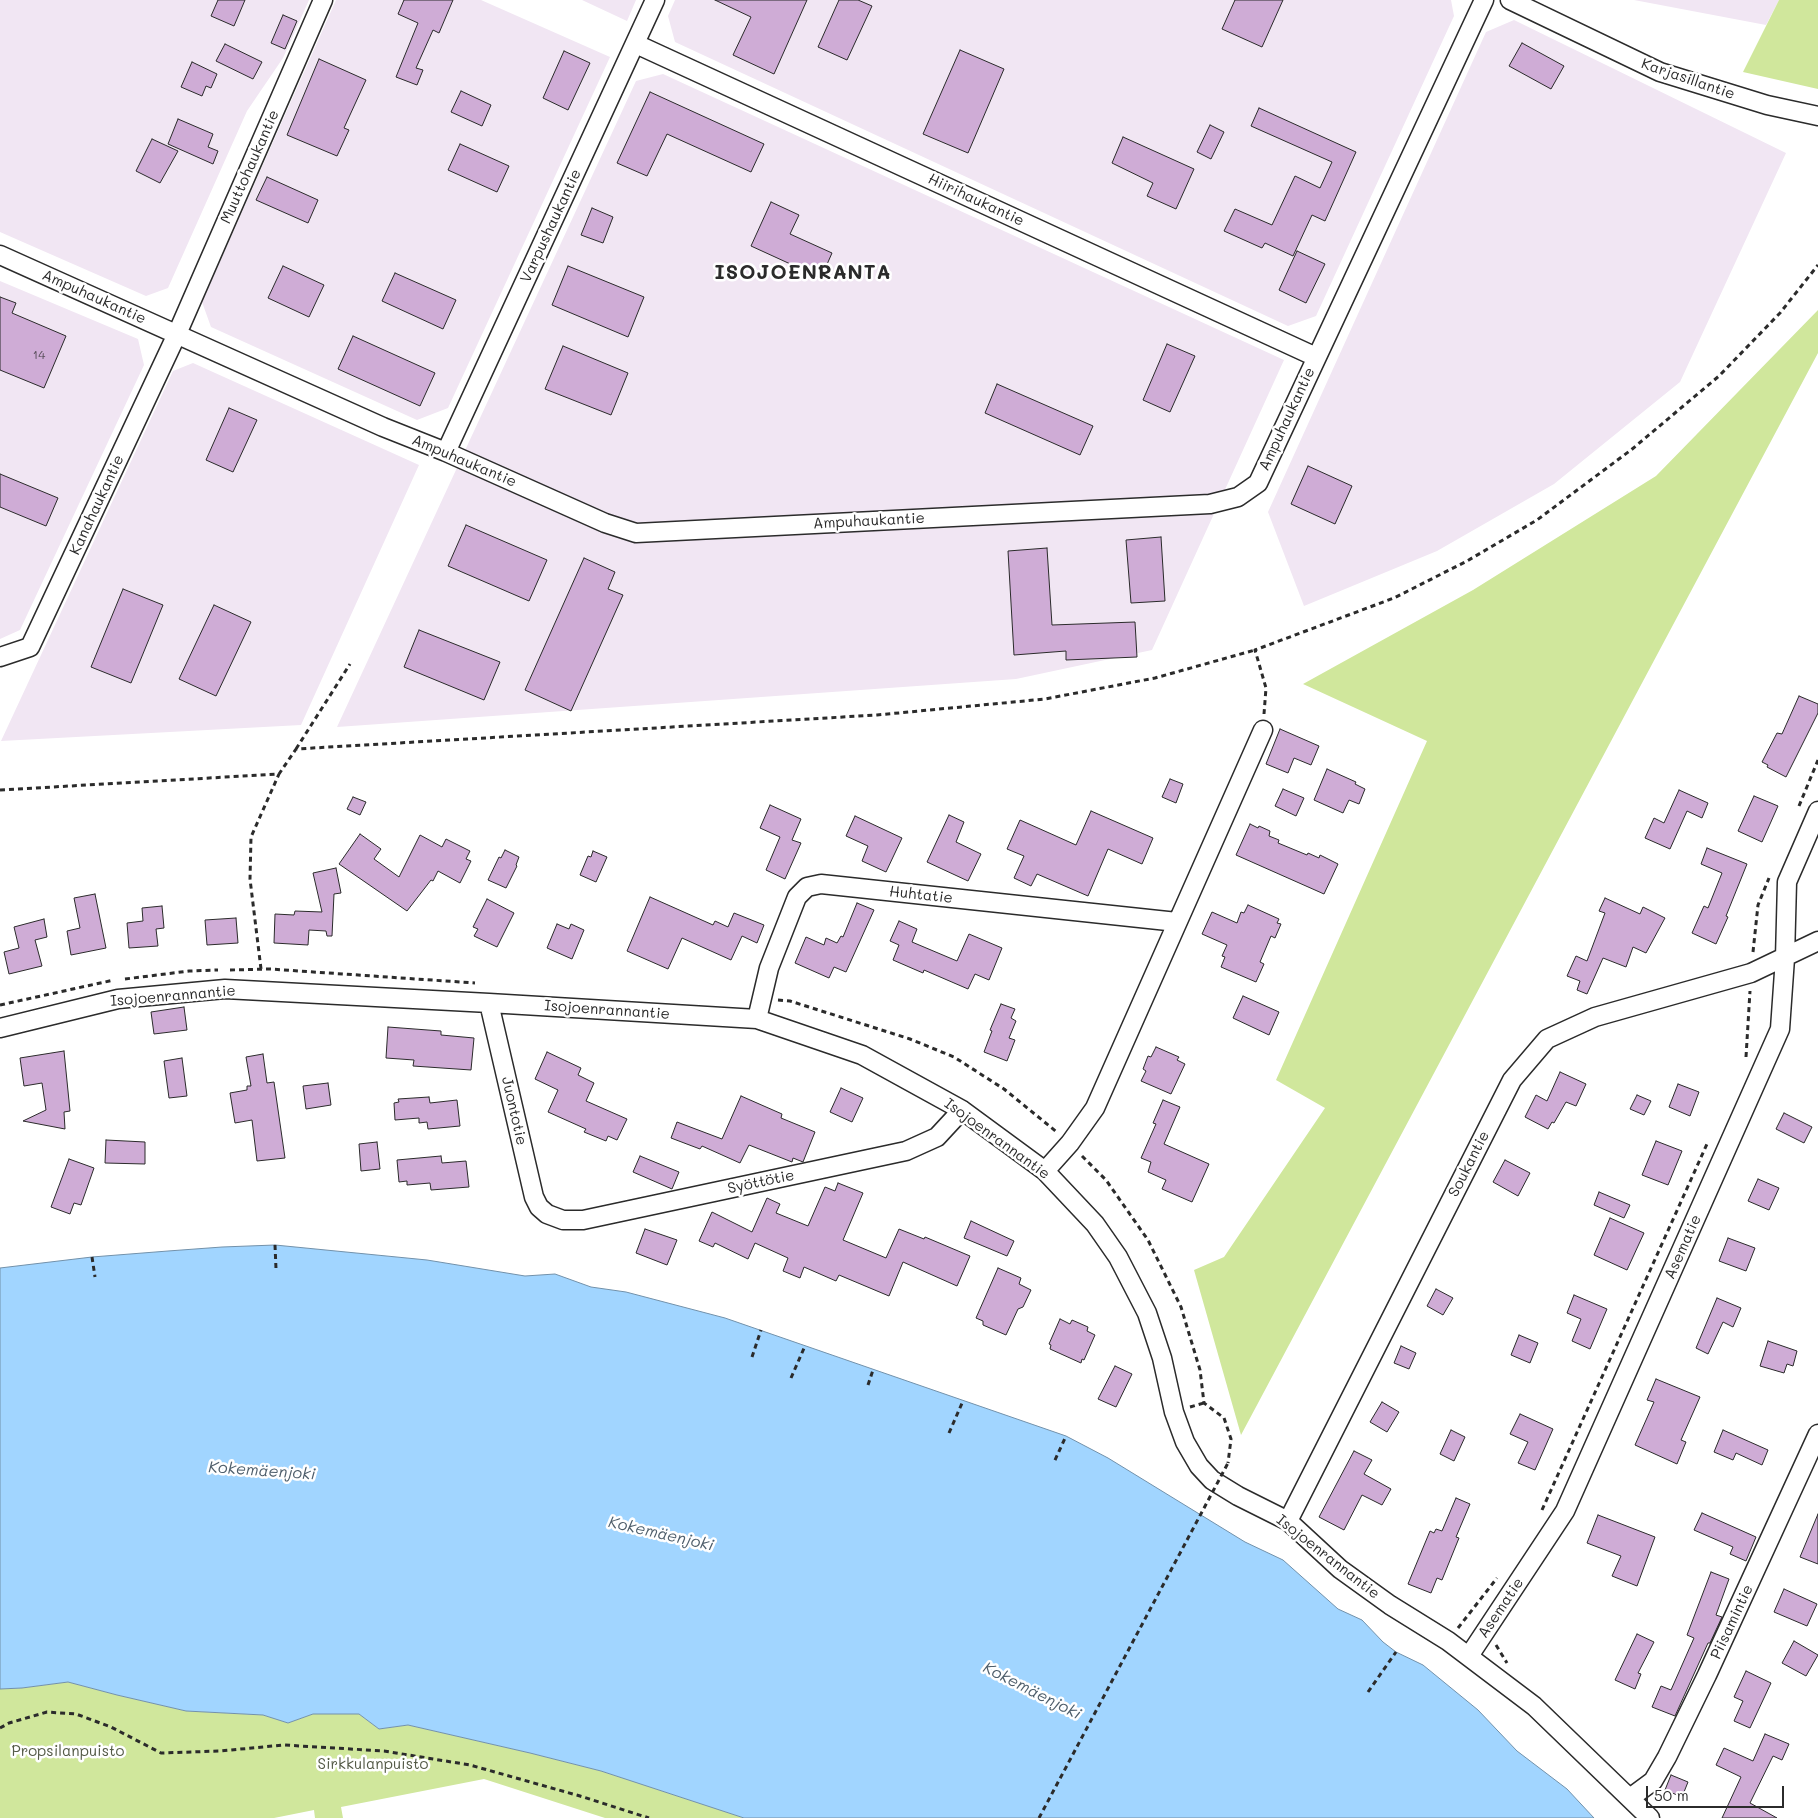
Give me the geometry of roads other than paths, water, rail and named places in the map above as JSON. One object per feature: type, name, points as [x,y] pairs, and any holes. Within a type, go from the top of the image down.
[{"type":"street","name":"Muuttohaukantie","points":[[176,334],[323,0]]},
{"type":"street","name":"Varpushaukantie","points":[[446,452],[656,0]]},
{"type":"street","name":"Ampuhaukantie","points":[[0,255],[383,427],[446,452],[605,523],[636,533],[1210,504],[1238,497],[1258,483],[1484,0]]},
{"type":"street","name":"Karjasillantie","points":[[1510,0],[1660,72],[1768,105],[1818,116]]},
{"type":"street","name":"Hiirihaukantie","points":[[636,44],[1316,357]]},
{"type":"street","name":"Kanahaukantie","points":[[0,656],[30,647],[176,334]]},
{"type":"street","points":[[1045,1171],[1070,1144],[1095,1108],[1263,730]]},
{"type":"street","name":"Asematie","points":[[1469,1656],[1565,1511],[1780,1029],[1785,958],[1787,882],[1818,811]]},
{"type":"street","name":"Huhtatie","points":[[757,1019],[768,968],[797,897],[807,887],[821,884],[1177,922]]},
{"type":"street","name":"Soukantie","points":[[1288,1521],[1512,1080],[1547,1039],[1587,1020],[1751,973],[1818,941]]},
{"type":"street","name":"Isojoenrannantie","points":[[0,1028],[118,998],[224,989],[757,1019],[862,1055],[962,1110],[1045,1171],[1095,1224],[1118,1257],[1147,1313],[1162,1358],[1174,1412],[1185,1442],[1199,1466],[1212,1480],[1238,1496],[1288,1521],[1340,1569],[1390,1605],[1448,1641],[1534,1706],[1650,1818]]},
{"type":"street","name":"Juontotie","points":[[489,1003],[534,1197],[539,1207],[548,1214]]},
{"type":"street","name":"Syöttötie","points":[[548,1214],[563,1220],[584,1220],[906,1152],[937,1137],[962,1110]]},
{"type":"street","name":"Piisamintie","points":[[1630,1798],[1653,1781],[1667,1756],[1707,1675],[1818,1434]]},
{"type":"water","name":"Kokemäenjoki","points":[[275,1245],[427,1260],[525,1276],[555,1274],[591,1287],[626,1292],[725,1318],[1066,1436],[1108,1458],[1245,1542],[1283,1560],[1338,1609],[1362,1620],[1383,1642],[1396,1652],[1423,1665],[1478,1710],[1517,1751],[1567,1789],[1594,1818],[744,1818],[601,1771],[530,1753],[408,1725],[379,1729],[359,1714],[313,1714],[288,1723],[263,1715],[186,1711],[68,1682],[0,1689],[0,1268],[92,1257]]},
{"type":"district","name":"ISOJOENRANTA","points":[[803,273]]},
{"type":"park label","name":"Propsilanpuisto","points":[[68,1751]]},
{"type":"park label","name":"Sirkkulanpuisto","points":[[373,1764]]}]
